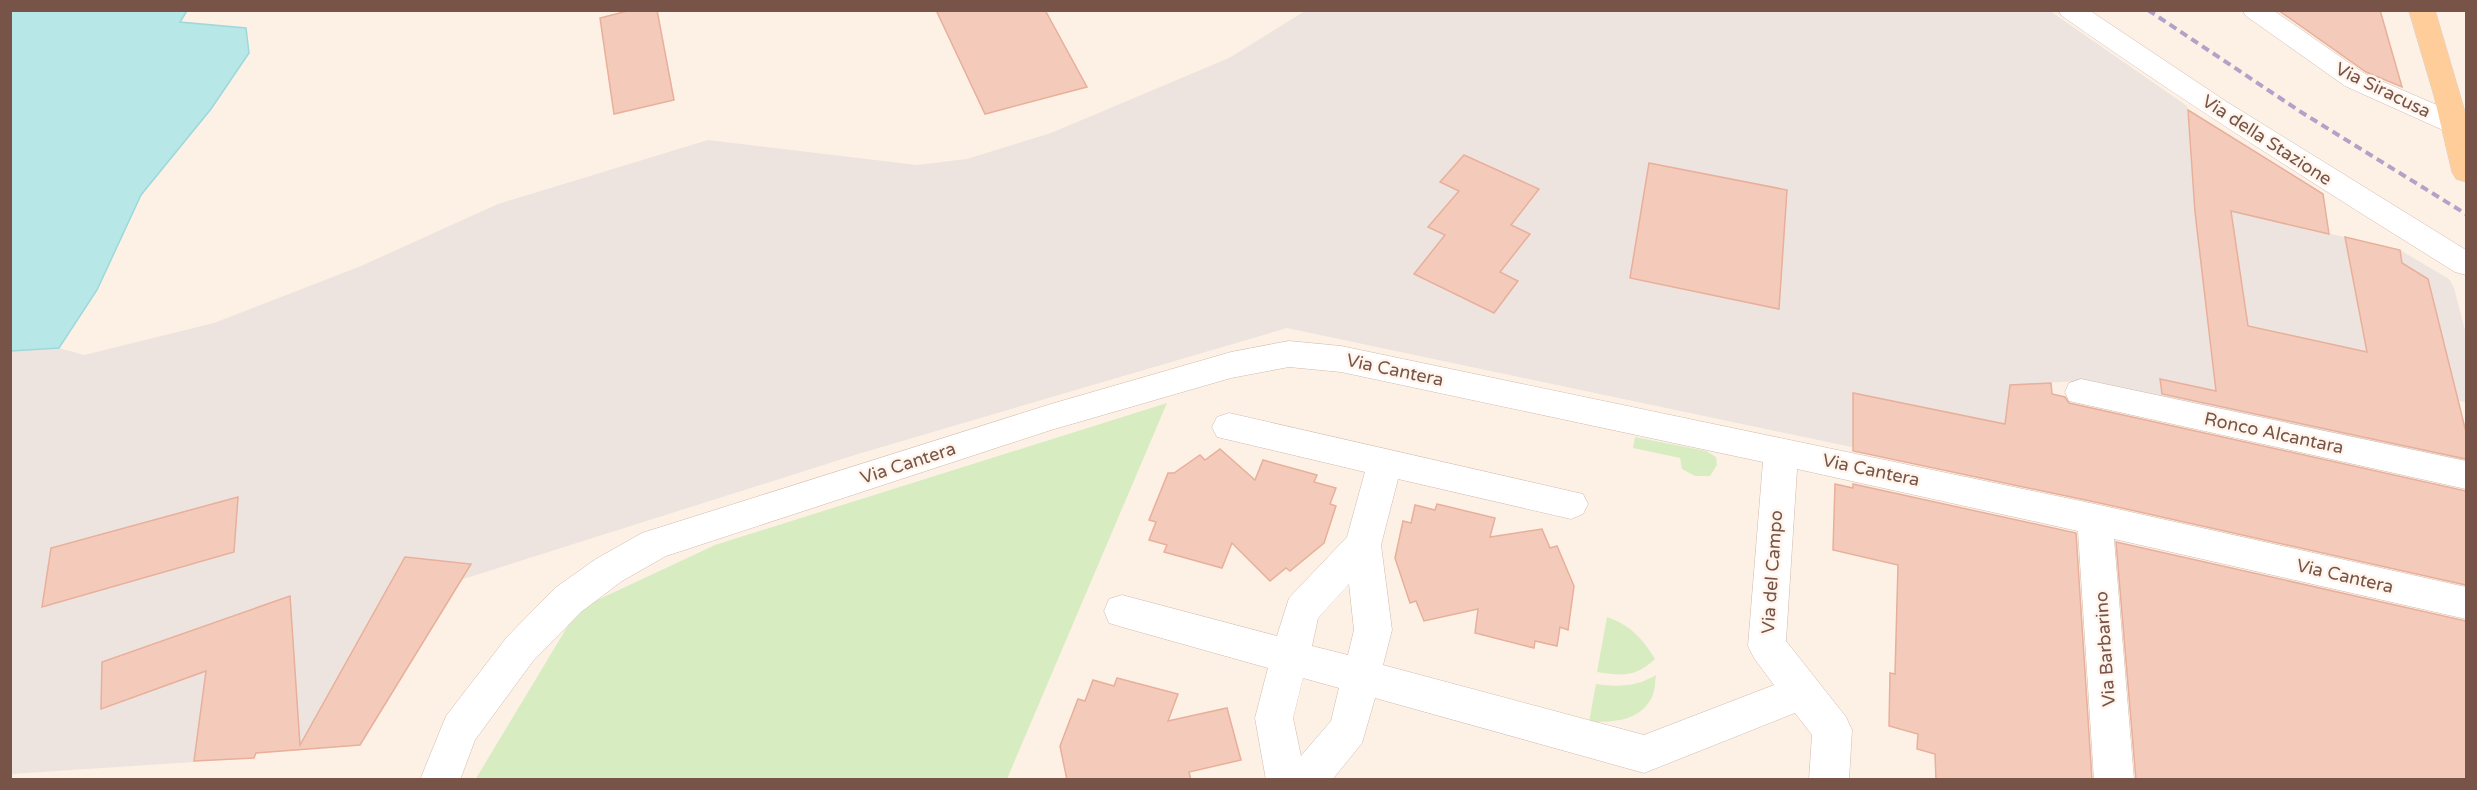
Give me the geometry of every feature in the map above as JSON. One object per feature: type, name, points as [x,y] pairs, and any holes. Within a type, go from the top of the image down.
[{"type":"main road","points":[[2422,10],[2459,120],[2466,172]]},
{"type":"street","name":"Via della Stazione","points":[[2071,10],[2129,52],[2314,171],[2466,264]]},
{"type":"street","name":"Via Siracusa","points":[[2254,10],[2355,80],[2459,120]]},
{"type":"street","name":"Via Cantera","points":[[440,780],[460,729],[520,649],[568,600],[609,570],[655,544],[1051,417],[1231,365],[1289,354],[1341,359],[1781,451],[2466,603]]},
{"type":"street","name":"Ronco Alcantara","points":[[2081,392],[2466,475]]},
{"type":"street","points":[[1229,426],[1571,504]]},
{"type":"street","name":"Via del Campo","points":[[1781,451],[1767,646],[1832,730],[1829,780]]},
{"type":"street","points":[[1306,780],[1348,730],[1373,630],[1362,545],[1385,462]]},
{"type":"street","name":"Via Barbarino","points":[[2095,519],[2114,780]]},
{"type":"street","points":[[1286,780],[1274,718],[1302,610],[1362,545]]},
{"type":"street","points":[[1122,611],[1644,754],[1803,692]]},
{"type":"shaded area","points":[[1305,11],[2050,11],[2187,106],[2194,202],[2400,250],[2449,279],[2454,288],[2466,334],[2466,402],[2459,401],[2466,433],[2466,467],[2077,381],[2010,385],[2007,409],[2012,481],[1287,328],[858,454],[457,581],[360,745],[256,753],[254,758],[11,774],[11,351],[59,348],[84,355],[214,323],[361,266],[498,204],[708,140],[917,165],[967,159],[1051,133],[1229,58]]},
{"type":"green space","points":[[1167,403],[1007,779],[475,780],[578,609],[715,545]]},
{"type":"green space","points":[[1635,437],[1706,451],[1716,457],[1717,465],[1710,476],[1695,476],[1682,469],[1680,458],[1633,448]]},
{"type":"green space","points":[[1607,617],[1635,633],[1655,659],[1642,669],[1629,674],[1597,672]]},
{"type":"green space","points":[[1656,675],[1652,697],[1646,707],[1639,712],[1615,721],[1589,722],[1596,684],[1627,685]]},
{"type":"water","points":[[11,10],[187,11],[180,22],[246,28],[249,53],[211,109],[141,195],[97,290],[59,348],[11,351]]},
{"type":"building","points":[[631,10],[657,10],[674,100],[614,114],[600,18]]},
{"type":"building","points":[[936,10],[1045,10],[1087,87],[985,114]]},
{"type":"building","points":[[2278,10],[2380,10],[2402,87],[2366,72]]},
{"type":"building","points":[[2188,110],[2323,194],[2329,234],[2231,211],[2248,326],[2367,352],[2345,237],[2400,250],[2402,263],[2428,279],[2466,432],[2466,459],[2162,394],[2160,379],[2216,391],[2195,212]]},
{"type":"building","points":[[1464,155],[1539,189],[1511,225],[1530,234],[1500,272],[1518,281],[1494,313],[1414,274],[1445,235],[1428,227],[1459,191],[1440,182]]},
{"type":"building","points":[[1649,163],[1787,190],[1779,309],[1630,278]]},
{"type":"building","points":[[2051,383],[2052,394],[2065,397],[2069,403],[2466,491],[2466,585],[2095,502],[1853,451],[1853,393],[2005,424],[2010,385]]},
{"type":"building","points":[[1220,449],[1255,480],[1263,460],[1317,475],[1314,482],[1336,488],[1330,504],[1336,506],[1324,543],[1290,571],[1286,568],[1270,581],[1232,543],[1222,568],[1164,552],[1167,545],[1149,540],[1156,522],[1149,520],[1168,473],[1174,473],[1200,455],[1205,460]]},
{"type":"building","points":[[1835,484],[1853,488],[1853,484],[2076,533],[2092,780],[1936,780],[1935,754],[1917,749],[1918,734],[1889,726],[1890,673],[1895,674],[1898,565],[1833,550]]},
{"type":"building","points":[[238,497],[234,552],[42,607],[51,548]]},
{"type":"building","points":[[1437,504],[1495,518],[1490,537],[1542,529],[1550,548],[1557,546],[1574,586],[1568,630],[1560,627],[1557,646],[1535,641],[1534,648],[1475,633],[1478,609],[1424,621],[1416,601],[1410,603],[1395,558],[1403,521],[1411,523],[1415,505],[1435,510]]},
{"type":"building","points":[[2116,542],[2466,621],[2466,780],[2136,780]]},
{"type":"building","points":[[405,557],[471,564],[360,745],[256,753],[254,758],[194,761],[206,671],[101,709],[102,662],[290,596],[300,745]]},
{"type":"building","points":[[1117,678],[1178,694],[1168,721],[1227,708],[1241,760],[1189,772],[1191,780],[1067,780],[1060,746],[1078,699],[1085,701],[1093,680],[1114,686]]},
{"type":"railway","points":[[2148,10],[2301,112],[2466,214]]}]
